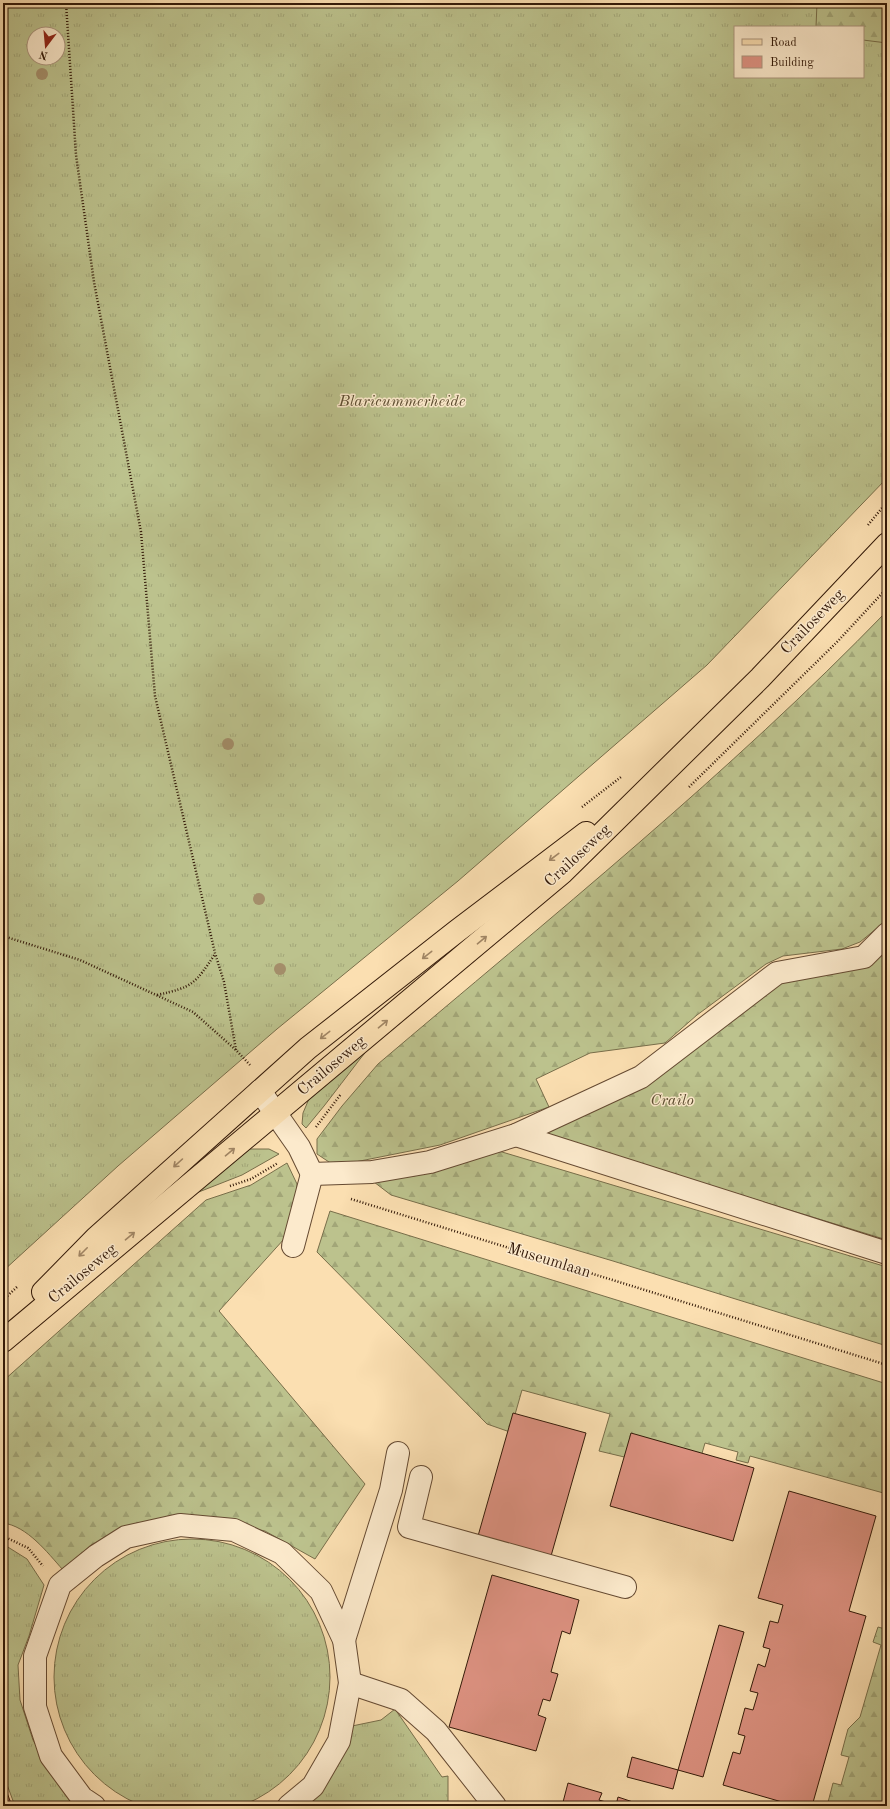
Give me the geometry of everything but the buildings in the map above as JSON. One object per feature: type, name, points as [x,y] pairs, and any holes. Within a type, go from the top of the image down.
[{"type":"main road","name":"Crailoseweg","points":[[3,1341],[563,872],[760,678],[887,544]]},
{"type":"main road","name":"Crailoseweg","points":[[3,1332],[96,1238],[257,1081],[308,1048],[457,931],[653,783]]},
{"type":"street","points":[[312,1174],[372,1172],[430,1162],[516,1134],[642,1077],[778,973],[864,957],[887,934]]},
{"type":"street","points":[[257,1081],[275,1113],[299,1146],[312,1174],[293,1246]]},
{"type":"street","points":[[516,1134],[887,1253]]},
{"type":"street","points":[[344,1640],[391,1490],[398,1453]]},
{"type":"street","points":[[421,1477],[409,1526],[625,1587]]},
{"type":"street","points":[[94,1806],[82,1798],[51,1756],[35,1707],[35,1656],[60,1585],[96,1556],[126,1536],[180,1525],[234,1530],[282,1554],[321,1591],[344,1640],[350,1683],[340,1741],[313,1786],[289,1806]]},
{"type":"street","points":[[350,1683],[401,1700],[436,1731],[495,1806]]},
{"type":"path","points":[[66,3],[76,155],[94,282],[141,532],[155,696],[215,953],[224,982],[236,1050]]},
{"type":"path","points":[[3,936],[80,960],[193,1012],[236,1050],[257,1081]]},
{"type":"path","points":[[157,996],[183,990],[200,977],[215,953]]},
{"type":"path","name":"Museumlaan","points":[[344,1197],[380,1210],[887,1365]]},
{"type":"path","points":[[3,1536],[28,1548],[60,1585]]},
{"type":"green space","name":"Blaricummerheide","points":[[3,3],[887,3],[887,478],[707,665],[458,881],[277,1029],[118,1166],[3,1271]]},
{"type":"green space","points":[[817,3],[887,3],[887,43],[864,40],[864,26],[816,26]]},
{"type":"green space","points":[[887,611],[887,920],[860,942],[842,949],[783,956],[766,964],[697,1015],[665,1043],[590,1053],[536,1079],[549,1107],[440,1145],[335,1166],[317,1154],[317,1139],[342,1106],[378,1064],[638,844],[765,730]]},
{"type":"green space","name":"Crailo","points":[[887,945],[887,1240],[533,1131],[777,985]]},
{"type":"green space","points":[[376,1039],[306,1128],[302,1124],[303,1113],[311,1094]]},
{"type":"green space","points":[[250,1149],[269,1149],[279,1154],[242,1175],[186,1197]]},
{"type":"green space","points":[[492,1149],[887,1267],[887,1346],[613,1261],[391,1195],[374,1182]]},
{"type":"green space","points":[[287,1163],[297,1184],[294,1228],[219,1311],[365,1484],[315,1559],[265,1531],[237,1525],[129,1526],[91,1545],[63,1570],[28,1534],[12,1525],[3,1523],[3,1381],[206,1200],[251,1185]]},
{"type":"green space","points":[[330,1211],[887,1384],[887,1494],[750,1456],[748,1463],[736,1460],[738,1452],[705,1443],[696,1474],[599,1451],[610,1414],[522,1390],[510,1432],[487,1424],[317,1252]]},
{"type":"green space","points":[[192,1539],[219,1541],[245,1549],[269,1562],[280,1570],[299,1589],[314,1612],[320,1624],[328,1650],[330,1677],[328,1704],[320,1730],[307,1754],[290,1775],[269,1792],[245,1805],[229,1810],[155,1810],[139,1805],[115,1792],[94,1775],[77,1754],[64,1730],[56,1704],[54,1677],[56,1650],[64,1624],[77,1600],[94,1579],[115,1562],[139,1549],[165,1541]]},
{"type":"green space","points":[[3,1544],[27,1559],[44,1585],[29,1636],[18,1665],[20,1700],[33,1740],[53,1776],[78,1806],[15,1806],[3,1774]]},
{"type":"green space","points":[[887,1623],[887,1806],[827,1806],[833,1783],[841,1785],[849,1757],[841,1755],[848,1729],[860,1717],[881,1645],[873,1642],[878,1627],[885,1629]]},
{"type":"green space","points":[[395,1709],[442,1777],[448,1776],[448,1806],[355,1806],[355,1802],[336,1802],[336,1806],[301,1806],[352,1726],[381,1720]]}]
